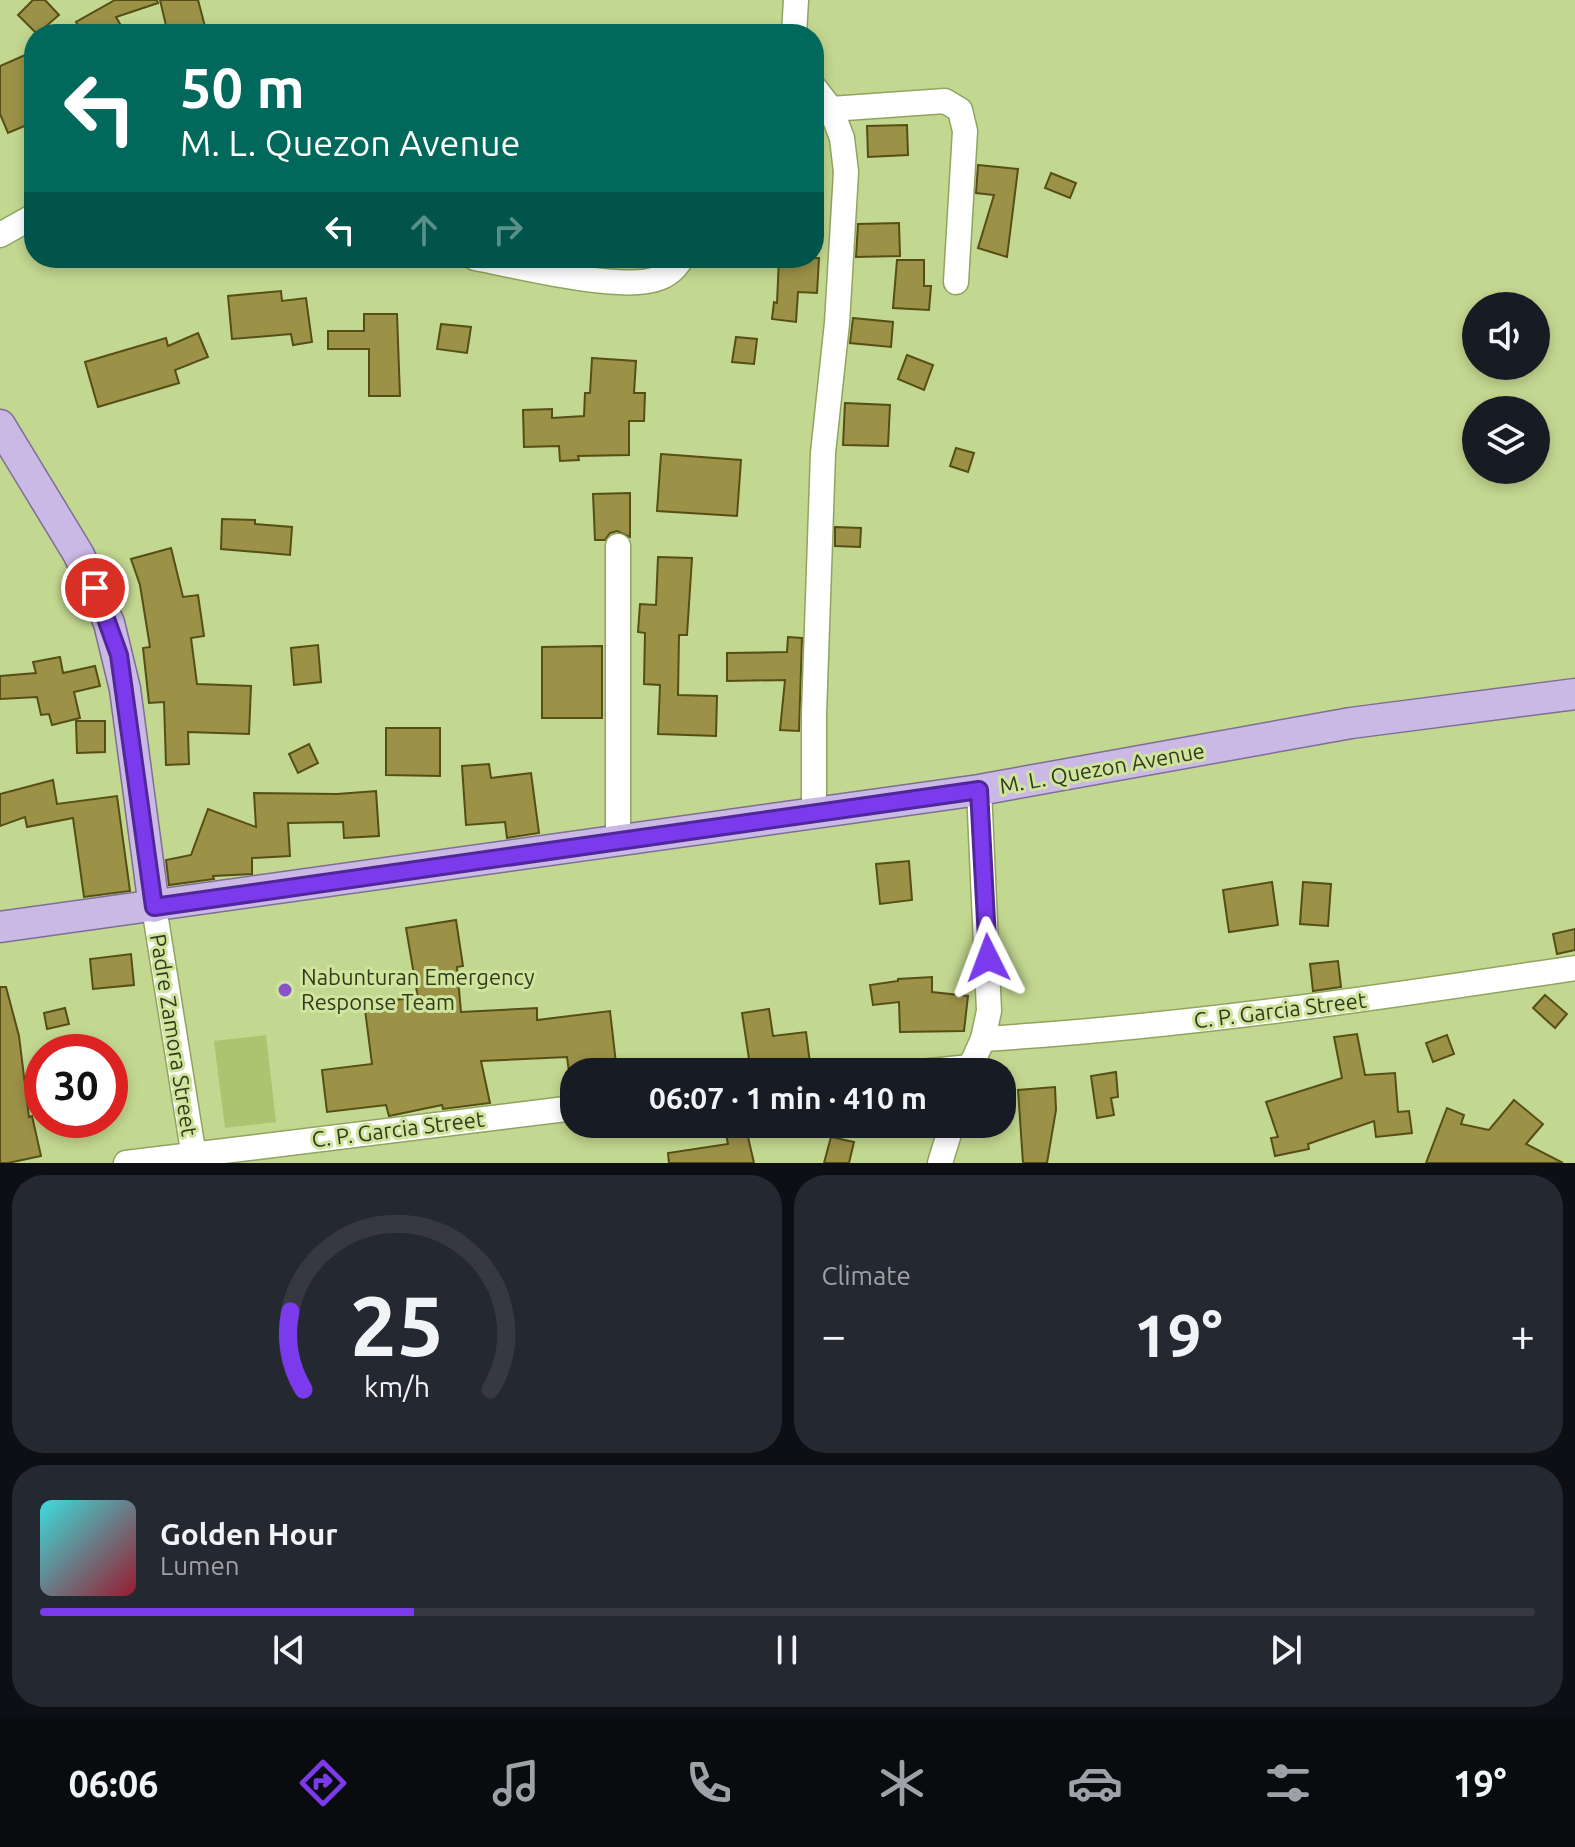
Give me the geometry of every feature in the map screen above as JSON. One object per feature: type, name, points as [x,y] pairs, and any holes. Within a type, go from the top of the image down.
[{"type":"main road","points":[[0,425],[79,555],[109,623],[125,689],[154,907]]},
{"type":"main road","name":"M. L. Quezon Avenue","points":[[0,927],[979,790],[1351,723],[1575,694]]},
{"type":"street","points":[[795,24],[796,0]]},
{"type":"street","points":[[814,812],[814,714],[823,453],[837,323],[846,172],[842,138],[831,109],[824,100]]},
{"type":"street","points":[[831,109],[945,101],[960,110],[965,131],[956,282]]},
{"type":"street","points":[[0,235],[24,222]]},
{"type":"street","points":[[534,268],[628,284],[657,279],[675,268]]},
{"type":"street","points":[[618,546],[618,840]]},
{"type":"street","points":[[974,1058],[983,1039],[989,1011],[979,790]]},
{"type":"street","name":"Padre Zamora Street","points":[[154,907],[194,1159]]},
{"type":"street","name":"C. P. Garcia Street","points":[[983,1039],[1201,1020],[1403,995],[1575,968]]},
{"type":"street","name":"C. P. Garcia Street","points":[[126,1163],[194,1159],[481,1117],[560,1109]]},
{"type":"street","points":[[940,1163],[948,1138]]},
{"type":"green space","points":[[266,1035],[276,1122],[225,1128],[214,1041]]},
{"type":"building","points":[[33,0],[45,0],[59,15],[49,24],[27,24],[18,15]]},
{"type":"building","points":[[115,0],[157,0],[158,3],[116,17],[120,24],[76,22]]},
{"type":"building","points":[[160,0],[198,0],[204,24],[166,24]]},
{"type":"building","points":[[24,55],[24,126],[8,133],[0,114],[0,66]]},
{"type":"building","points":[[907,125],[908,155],[868,157],[867,126]]},
{"type":"building","points":[[978,165],[1018,169],[1007,257],[978,248],[994,195],[976,193]]},
{"type":"building","points":[[1051,173],[1076,183],[1070,198],[1045,188]]},
{"type":"building","points":[[899,223],[900,256],[856,257],[858,224]]},
{"type":"building","points":[[897,260],[924,260],[924,286],[931,286],[929,310],[893,308]]},
{"type":"building","points":[[779,268],[818,268],[817,293],[798,292],[796,322],[772,319],[774,302],[777,303]]},
{"type":"building","points":[[281,291],[282,301],[306,298],[312,342],[293,345],[291,334],[232,339],[228,296]]},
{"type":"building","points":[[364,314],[397,314],[400,396],[369,396],[369,349],[328,349],[328,331],[364,331]]},
{"type":"building","points":[[853,318],[893,322],[891,347],[850,343]]},
{"type":"building","points":[[441,324],[471,327],[467,353],[437,349]]},
{"type":"building","points":[[198,333],[208,357],[175,370],[179,383],[98,407],[85,362],[166,338],[168,346]]},
{"type":"building","points":[[736,337],[757,339],[754,364],[732,362]]},
{"type":"building","points":[[907,355],[933,365],[924,390],[898,379]]},
{"type":"building","points":[[592,358],[636,361],[634,393],[645,393],[644,421],[629,421],[629,455],[578,456],[579,460],[560,461],[559,446],[524,447],[523,410],[552,409],[552,418],[584,416],[585,393],[590,393]]},
{"type":"building","points":[[845,403],[890,405],[888,446],[843,445]]},
{"type":"building","points":[[956,448],[974,453],[968,472],[950,466]]},
{"type":"building","points":[[661,454],[741,460],[737,516],[657,511]]},
{"type":"building","points":[[630,493],[630,537],[617,531],[610,533],[605,540],[595,540],[593,494]]},
{"type":"building","points":[[222,519],[255,520],[255,524],[292,527],[290,555],[221,549]]},
{"type":"building","points":[[835,527],[861,528],[860,547],[835,546]]},
{"type":"building","points":[[171,548],[183,597],[198,595],[204,636],[191,638],[197,684],[251,686],[249,734],[188,732],[189,764],[166,765],[164,702],[149,703],[143,648],[150,647],[140,585],[131,559]]},
{"type":"building","points":[[658,557],[692,558],[687,635],[679,635],[678,695],[717,696],[716,736],[658,734],[660,685],[644,684],[645,633],[638,632],[640,604],[656,605]]},
{"type":"building","points":[[788,637],[802,638],[799,731],[780,730],[785,680],[727,681],[727,653],[787,652]]},
{"type":"building","points":[[318,645],[321,682],[294,685],[291,648]]},
{"type":"building","points":[[602,646],[602,718],[542,718],[542,647]]},
{"type":"building","points":[[60,657],[63,673],[95,666],[100,686],[74,692],[80,718],[52,725],[49,714],[41,715],[37,697],[0,699],[0,676],[36,673],[33,662]]},
{"type":"building","points":[[76,721],[105,721],[105,752],[77,753]]},
{"type":"building","points":[[386,728],[440,728],[440,776],[386,775]]},
{"type":"building","points":[[309,744],[318,763],[298,773],[289,754]]},
{"type":"building","points":[[489,764],[491,778],[531,773],[539,833],[507,838],[505,822],[466,825],[462,766]]},
{"type":"building","points":[[53,780],[57,804],[117,796],[130,891],[84,897],[73,818],[27,827],[25,817],[0,826],[0,794]]},
{"type":"building","points":[[376,791],[379,836],[344,838],[343,822],[288,823],[290,856],[252,858],[252,874],[213,876],[214,879],[169,885],[166,860],[191,855],[208,809],[256,827],[254,793]]},
{"type":"building","points":[[909,861],[912,900],[880,904],[876,864]]},
{"type":"building","points":[[1272,882],[1278,925],[1229,932],[1223,890]]},
{"type":"building","points":[[1303,882],[1331,884],[1328,926],[1300,924]]},
{"type":"building","points":[[456,920],[463,966],[457,967],[461,1012],[537,1008],[537,1020],[610,1011],[615,1058],[481,1061],[490,1103],[443,1109],[442,1105],[389,1116],[386,1105],[327,1112],[322,1070],[372,1064],[364,1002],[418,998],[406,928]]},
{"type":"building","points":[[1575,929],[1575,950],[1557,954],[1553,934]]},
{"type":"building","points":[[131,954],[134,985],[93,989],[90,959]]},
{"type":"building","points":[[1338,961],[1341,987],[1313,991],[1310,964]]},
{"type":"building","points":[[932,977],[932,992],[968,996],[964,1031],[900,1032],[899,1002],[873,1005],[870,985]]},
{"type":"building","points":[[0,987],[6,987],[19,1036],[24,1076],[24,1138],[37,1138],[41,1156],[0,1163]]},
{"type":"building","points":[[1545,995],[1567,1014],[1555,1028],[1533,1008]]},
{"type":"building","points":[[65,1008],[69,1024],[47,1029],[44,1013]]},
{"type":"building","points":[[769,1009],[773,1036],[806,1032],[809,1058],[749,1058],[742,1013]]},
{"type":"building","points":[[1357,1034],[1365,1075],[1395,1073],[1398,1112],[1409,1111],[1412,1133],[1376,1137],[1374,1121],[1308,1144],[1309,1149],[1275,1156],[1271,1138],[1278,1137],[1266,1102],[1342,1078],[1334,1037]]},
{"type":"building","points":[[1447,1035],[1454,1054],[1433,1062],[1426,1043]]},
{"type":"building","points":[[1116,1072],[1118,1097],[1111,1098],[1114,1115],[1097,1118],[1091,1076]]},
{"type":"building","points":[[1055,1087],[1056,1110],[1047,1163],[1023,1163],[1018,1090]]},
{"type":"building","points":[[1514,1100],[1543,1124],[1526,1144],[1563,1163],[1426,1163],[1447,1108],[1464,1115],[1461,1124],[1489,1130]]},
{"type":"building","points":[[727,1138],[748,1138],[754,1163],[669,1163],[668,1153],[728,1144]]},
{"type":"building","points":[[831,1138],[854,1142],[849,1163],[824,1163]]},
{"type":"place","name":"Nabunturan Emergency Response Team","points":[[285,990]]},
{"type":"route","points":[[95,588],[119,655],[154,907],[979,790],[988,958]]}]
